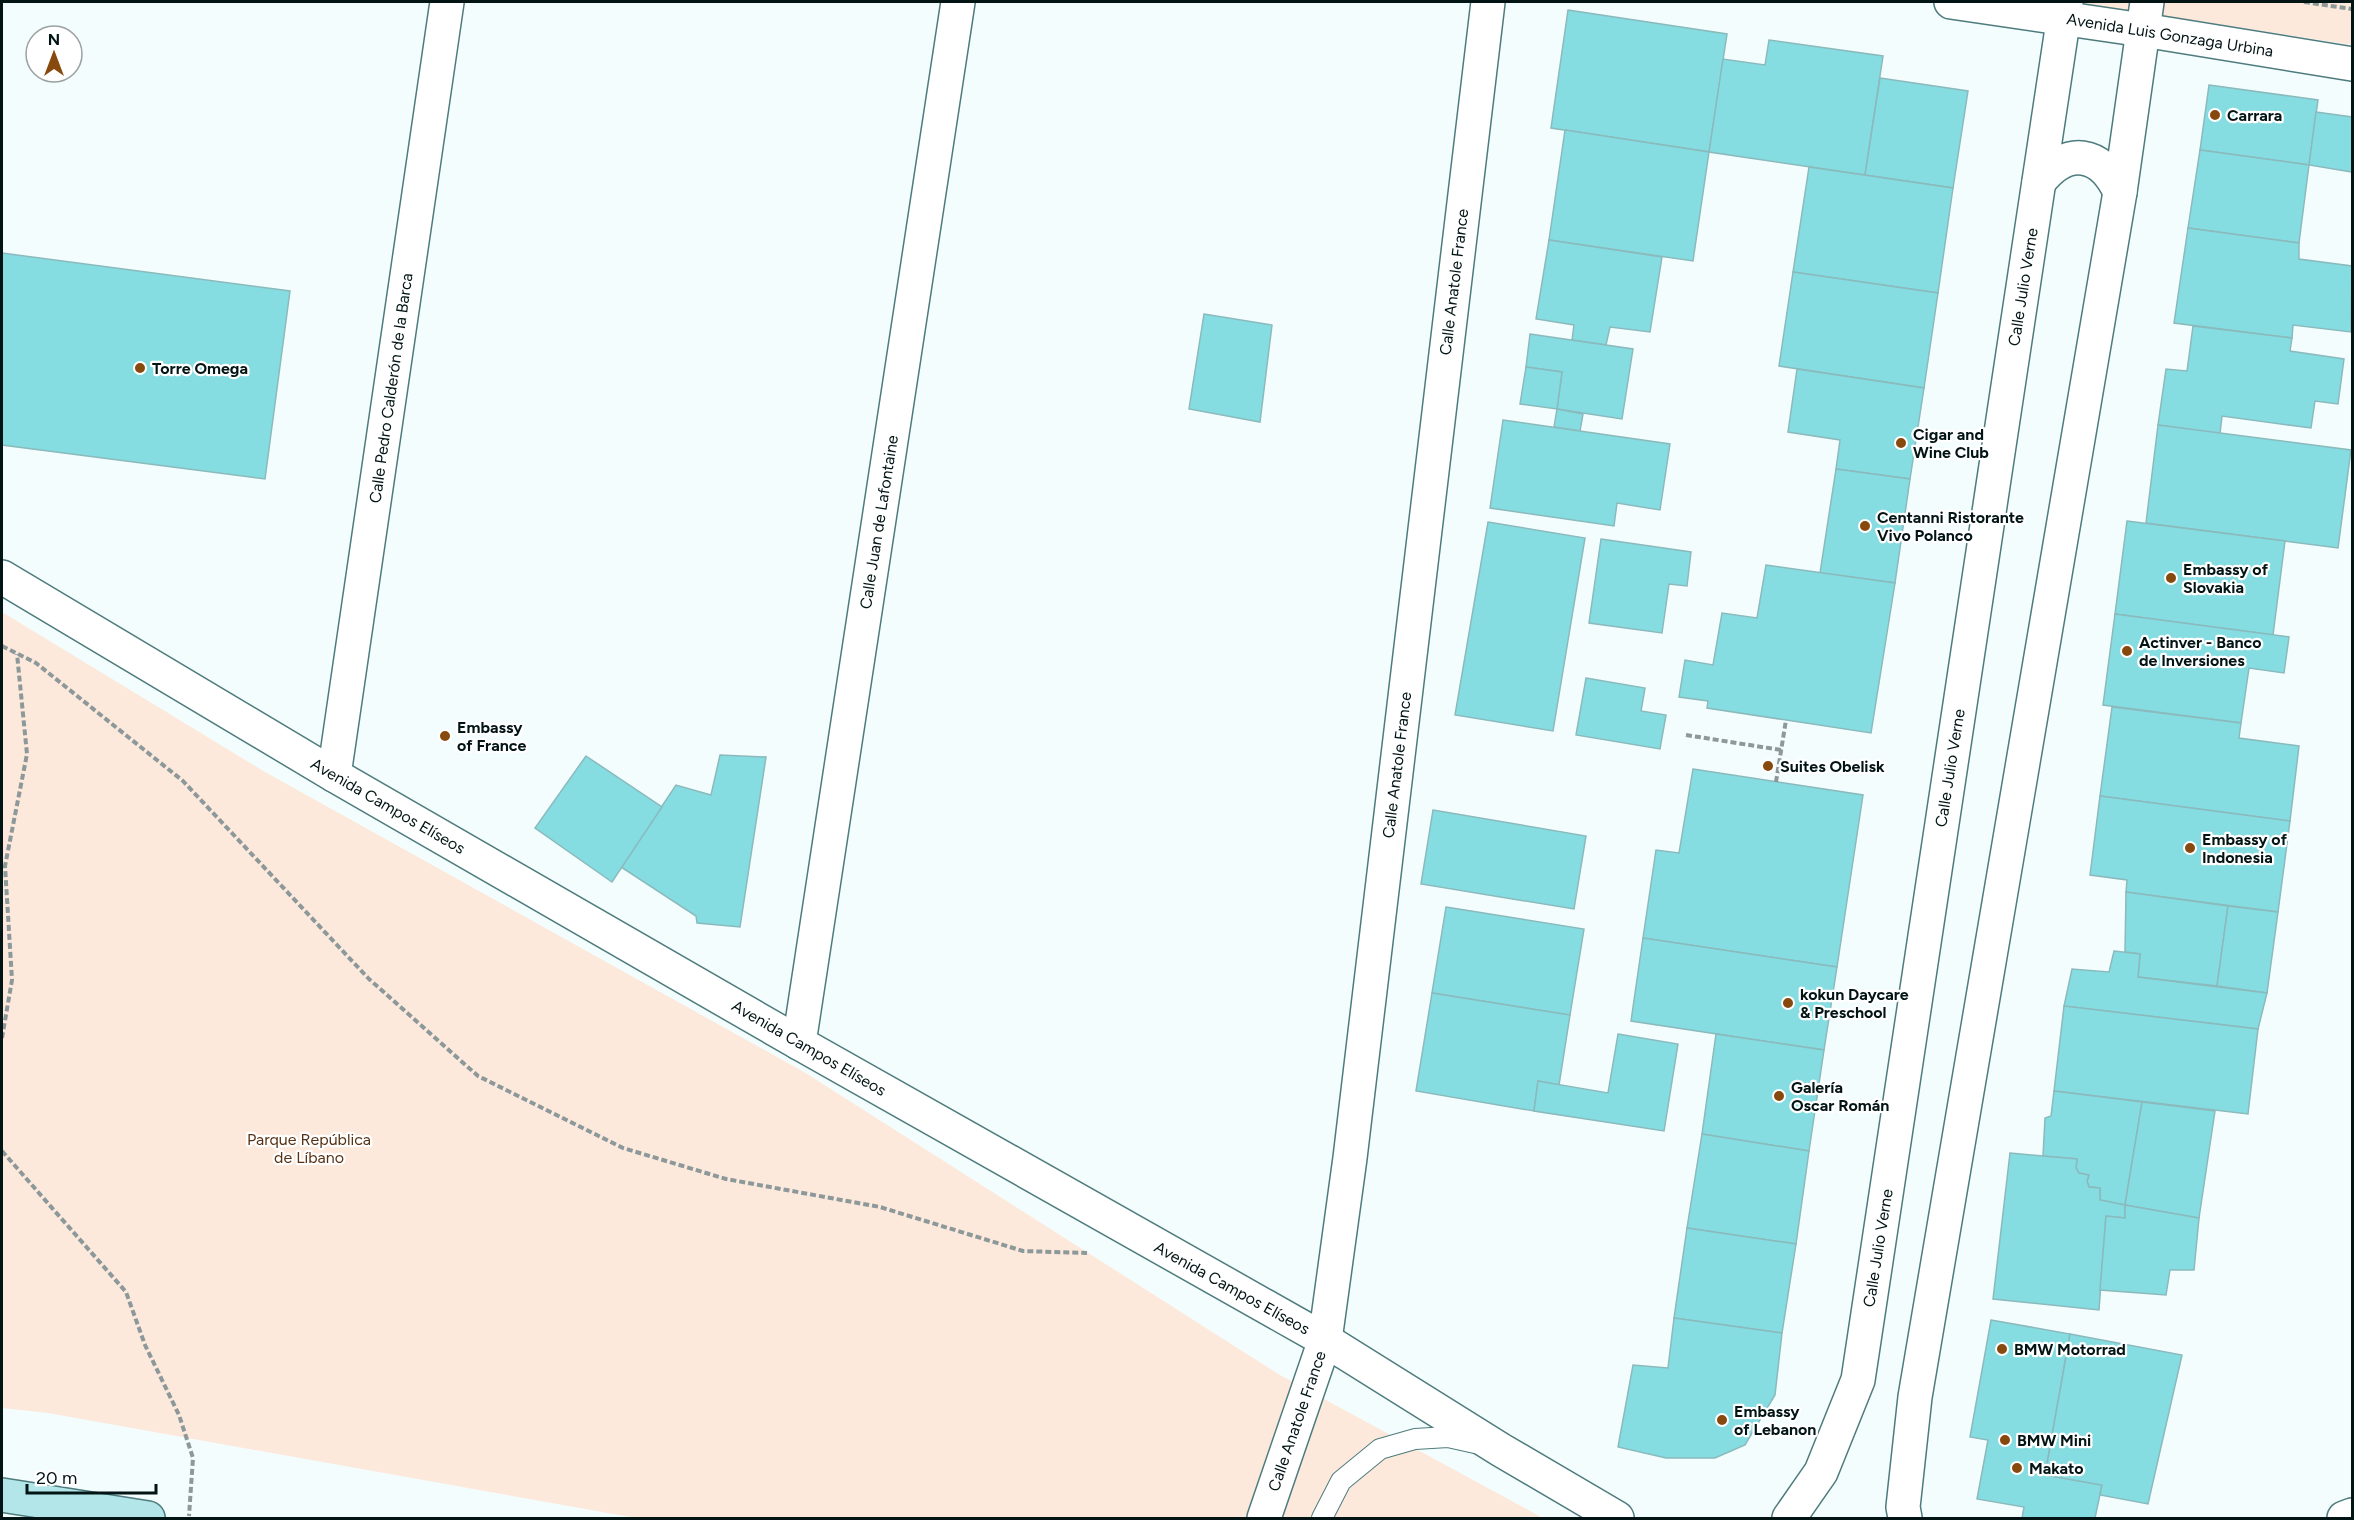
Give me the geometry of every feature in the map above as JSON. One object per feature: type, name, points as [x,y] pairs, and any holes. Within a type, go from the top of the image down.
[{"type":"main road","points":[[2,1495],[148,1518]]},
{"type":"street","name":"Calle Pedro Calderón de la Barca","points":[[334,775],[447,2]]},
{"type":"street","name":"Calle Juan de Lafontaine","points":[[799,1043],[958,2]]},
{"type":"street","name":"Calle Anatole France","points":[[1264,1518],[1324,1340],[1350,1158],[1488,2]]},
{"type":"street","name":"Avenida Luis Gonzaga Urbina","points":[[1951,2],[2145,16],[2352,64]]},
{"type":"street","name":"Calle Julio Verne","points":[[1790,1518],[1821,1472],[1858,1380],[2065,10]]},
{"type":"street","points":[[1905,1518],[1903,1507],[1915,1397],[2120,192],[2145,16]]},
{"type":"street","points":[[2039,182],[2047,172],[2062,161],[2070,158],[2085,158],[2106,169],[2120,192]]},
{"type":"street","name":"Avenida Campos Elíseos","points":[[2,577],[334,775],[799,1043],[1324,1340],[1501,1450],[1617,1518]]},
{"type":"street","points":[[2344,1518],[2352,1515]]},
{"type":"lane","points":[[1322,1518],[1341,1481],[1380,1449],[1415,1439],[1448,1437],[1501,1450]]},
{"type":"path","points":[[2304,2],[2352,9]]},
{"type":"path","points":[[2,646],[36,663],[183,781],[369,979],[478,1076],[623,1148],[726,1179],[880,1207],[1023,1251],[1091,1253]]},
{"type":"path","points":[[2,1038],[12,980],[5,866],[27,754],[17,653]]},
{"type":"path","points":[[1776,782],[1785,720]]},
{"type":"path","points":[[1686,735],[1781,750]]},
{"type":"path","points":[[2,1151],[126,1292],[145,1345],[179,1415],[193,1458],[189,1518]]},
{"type":"green space","points":[[2075,2],[2352,2],[2352,45]]},
{"type":"green space","name":"Parque República de Líbano","points":[[2,612],[265,772],[804,1072],[1280,1375],[1543,1518],[636,1518],[48,1413],[2,1408]]},
{"type":"building","points":[[1568,10],[1727,34],[1709,152],[1551,128]]},
{"type":"building","points":[[1769,40],[1883,56],[1865,175],[1709,152],[1723,59],[1765,65]]},
{"type":"building","points":[[1880,78],[1968,91],[1953,188],[1865,175]]},
{"type":"building","points":[[2209,85],[2318,100],[2309,165],[2200,150]]},
{"type":"building","points":[[2316,112],[2352,117],[2352,172],[2309,165]]},
{"type":"building","points":[[1565,130],[1709,152],[1693,261],[1549,240]]},
{"type":"building","points":[[2200,150],[2309,165],[2299,243],[2188,228]]},
{"type":"building","points":[[1809,167],[1953,188],[1938,293],[1793,272]]},
{"type":"building","points":[[2188,228],[2299,243],[2299,259],[2352,266],[2351,332],[2293,325],[2292,338],[2174,323]]},
{"type":"building","points":[[1549,240],[1662,257],[1650,332],[1610,327],[1606,345],[1572,340],[1574,325],[1536,319]]},
{"type":"building","name":"Torre Omega","points":[[2,253],[290,291],[265,479],[2,445]]},
{"type":"building","points":[[1793,272],[1938,293],[1924,388],[1779,366]]},
{"type":"building","points":[[1204,314],[1272,325],[1260,422],[1189,409]]},
{"type":"building","points":[[2193,326],[2292,338],[2290,351],[2344,359],[2338,404],[2315,401],[2311,428],[2222,416],[2220,434],[2158,425],[2166,369],[2187,371]]},
{"type":"building","points":[[1530,334],[1633,349],[1622,419],[1557,409],[1562,372],[1526,367]]},
{"type":"building","points":[[1526,367],[1562,372],[1557,409],[1520,404]]},
{"type":"building","points":[[1797,369],[1924,388],[1910,479],[1836,469],[1840,440],[1788,432]]},
{"type":"building","points":[[1557,409],[1583,414],[1580,431],[1554,427]]},
{"type":"building","points":[[1503,420],[1670,444],[1660,510],[1617,503],[1614,526],[1490,508]]},
{"type":"building","points":[[2158,425],[2351,450],[2338,548],[2146,523]]},
{"type":"building","name":"Centanni Ristorante Vivo Polanco","points":[[1836,469],[1910,479],[1895,583],[1820,573]]},
{"type":"building","points":[[2127,521],[2285,541],[2273,635],[2115,614]]},
{"type":"building","points":[[1488,522],[1585,538],[1553,731],[1455,715]]},
{"type":"building","points":[[1601,539],[1691,552],[1687,586],[1669,584],[1662,633],[1589,623]]},
{"type":"building","points":[[1766,565],[1895,583],[1871,733],[1707,708],[1708,701],[1679,697],[1685,660],[1713,665],[1722,613],[1757,618]]},
{"type":"building","points":[[2115,614],[2289,637],[2284,673],[2249,668],[2241,723],[2103,705]]},
{"type":"building","points":[[1586,678],[1645,688],[1641,711],[1666,715],[1660,749],[1576,735]]},
{"type":"building","points":[[2112,707],[2241,723],[2239,738],[2299,746],[2290,821],[2100,796]]},
{"type":"building","points":[[720,755],[766,757],[740,927],[697,923],[696,916],[621,867],[676,785],[711,795]]},
{"type":"building","points":[[586,756],[662,807],[612,882],[535,828]]},
{"type":"building","points":[[1693,769],[1863,795],[1837,967],[1643,938],[1656,850],[1679,853]]},
{"type":"building","name":"Embassy of Indonesia","points":[[2100,796],[2290,821],[2278,912],[2126,892],[2127,880],[2090,875]]},
{"type":"building","points":[[1433,810],[1586,836],[1574,909],[1421,884]]},
{"type":"building","points":[[2126,892],[2228,906],[2217,986],[2138,977],[2140,954],[2125,952]]},
{"type":"building","points":[[2228,906],[2278,912],[2267,993],[2217,986]]},
{"type":"building","points":[[1446,907],[1584,929],[1570,1015],[1432,993]]},
{"type":"building","points":[[1643,938],[1837,967],[1824,1050],[1631,1021]]},
{"type":"building","points":[[2114,951],[2140,954],[2138,977],[2267,993],[2258,1029],[2064,1006],[2072,969],[2109,972]]},
{"type":"building","points":[[1432,993],[1570,1015],[1559,1085],[1538,1081],[1534,1111],[1416,1091]]},
{"type":"building","points":[[2064,1006],[2258,1029],[2248,1114],[2054,1091]]},
{"type":"building","points":[[1618,1034],[1678,1044],[1664,1131],[1534,1111],[1538,1081],[1608,1093]]},
{"type":"building","points":[[1716,1034],[1824,1050],[1809,1151],[1702,1134]]},
{"type":"building","points":[[2054,1091],[2142,1102],[2125,1205],[2100,1200],[2100,1188],[2089,1187],[2087,1181],[2089,1175],[2079,1173],[2076,1168],[2077,1159],[2043,1156],[2045,1118],[2051,1116]]},
{"type":"building","points":[[2142,1102],[2215,1111],[2199,1218],[2125,1205]]},
{"type":"building","points":[[1702,1134],[1809,1151],[1796,1244],[1687,1228]]},
{"type":"building","points":[[2010,1153],[2077,1159],[2076,1168],[2079,1173],[2089,1175],[2087,1181],[2089,1187],[2100,1188],[2100,1200],[2125,1205],[2125,1218],[2106,1216],[2099,1310],[1993,1299]]},
{"type":"building","points":[[2125,1205],[2199,1218],[2194,1270],[2170,1270],[2166,1295],[2100,1290],[2106,1216],[2125,1218]]},
{"type":"building","points":[[1687,1228],[1796,1244],[1782,1333],[1674,1318]]},
{"type":"building","points":[[1674,1318],[1782,1333],[1775,1395],[1745,1445],[1715,1458],[1666,1458],[1618,1447],[1633,1365],[1668,1368]]},
{"type":"building","points":[[1991,1320],[2070,1334],[2045,1475],[2102,1485],[2095,1518],[2022,1518],[2024,1507],[1977,1499],[1988,1440],[1970,1437]]},
{"type":"building","points":[[2070,1334],[2182,1355],[2148,1504],[2100,1495],[2102,1485],[2045,1475]]},
{"type":"place","name":"Carrara","points":[[2215,115]]},
{"type":"place","name":"Torre Omega","points":[[140,368]]},
{"type":"place","name":"Cigar and Wine Club","points":[[1901,443]]},
{"type":"place","name":"Centanni Ristorante Vivo Polanco","points":[[1865,526]]},
{"type":"place","name":"Embassy of Slovakia","points":[[2171,578]]},
{"type":"place","name":"Actinver - Banco de Inversiones","points":[[2127,651]]},
{"type":"place","name":"Embassy of France","points":[[445,736]]},
{"type":"place","name":"Suites Obelisk","points":[[1768,766]]},
{"type":"place","name":"Embassy of Indonesia","points":[[2190,848]]},
{"type":"place","name":"kokun Daycare & Preschool","points":[[1788,1003]]},
{"type":"place","name":"Galería Oscar Román","points":[[1779,1096]]},
{"type":"place","name":"BMW Motorrad","points":[[2002,1349]]},
{"type":"place","name":"Embassy of Lebanon","points":[[1722,1420]]},
{"type":"place","name":"BMW Mini","points":[[2005,1440]]},
{"type":"place","name":"Makato","points":[[2017,1468]]}]
